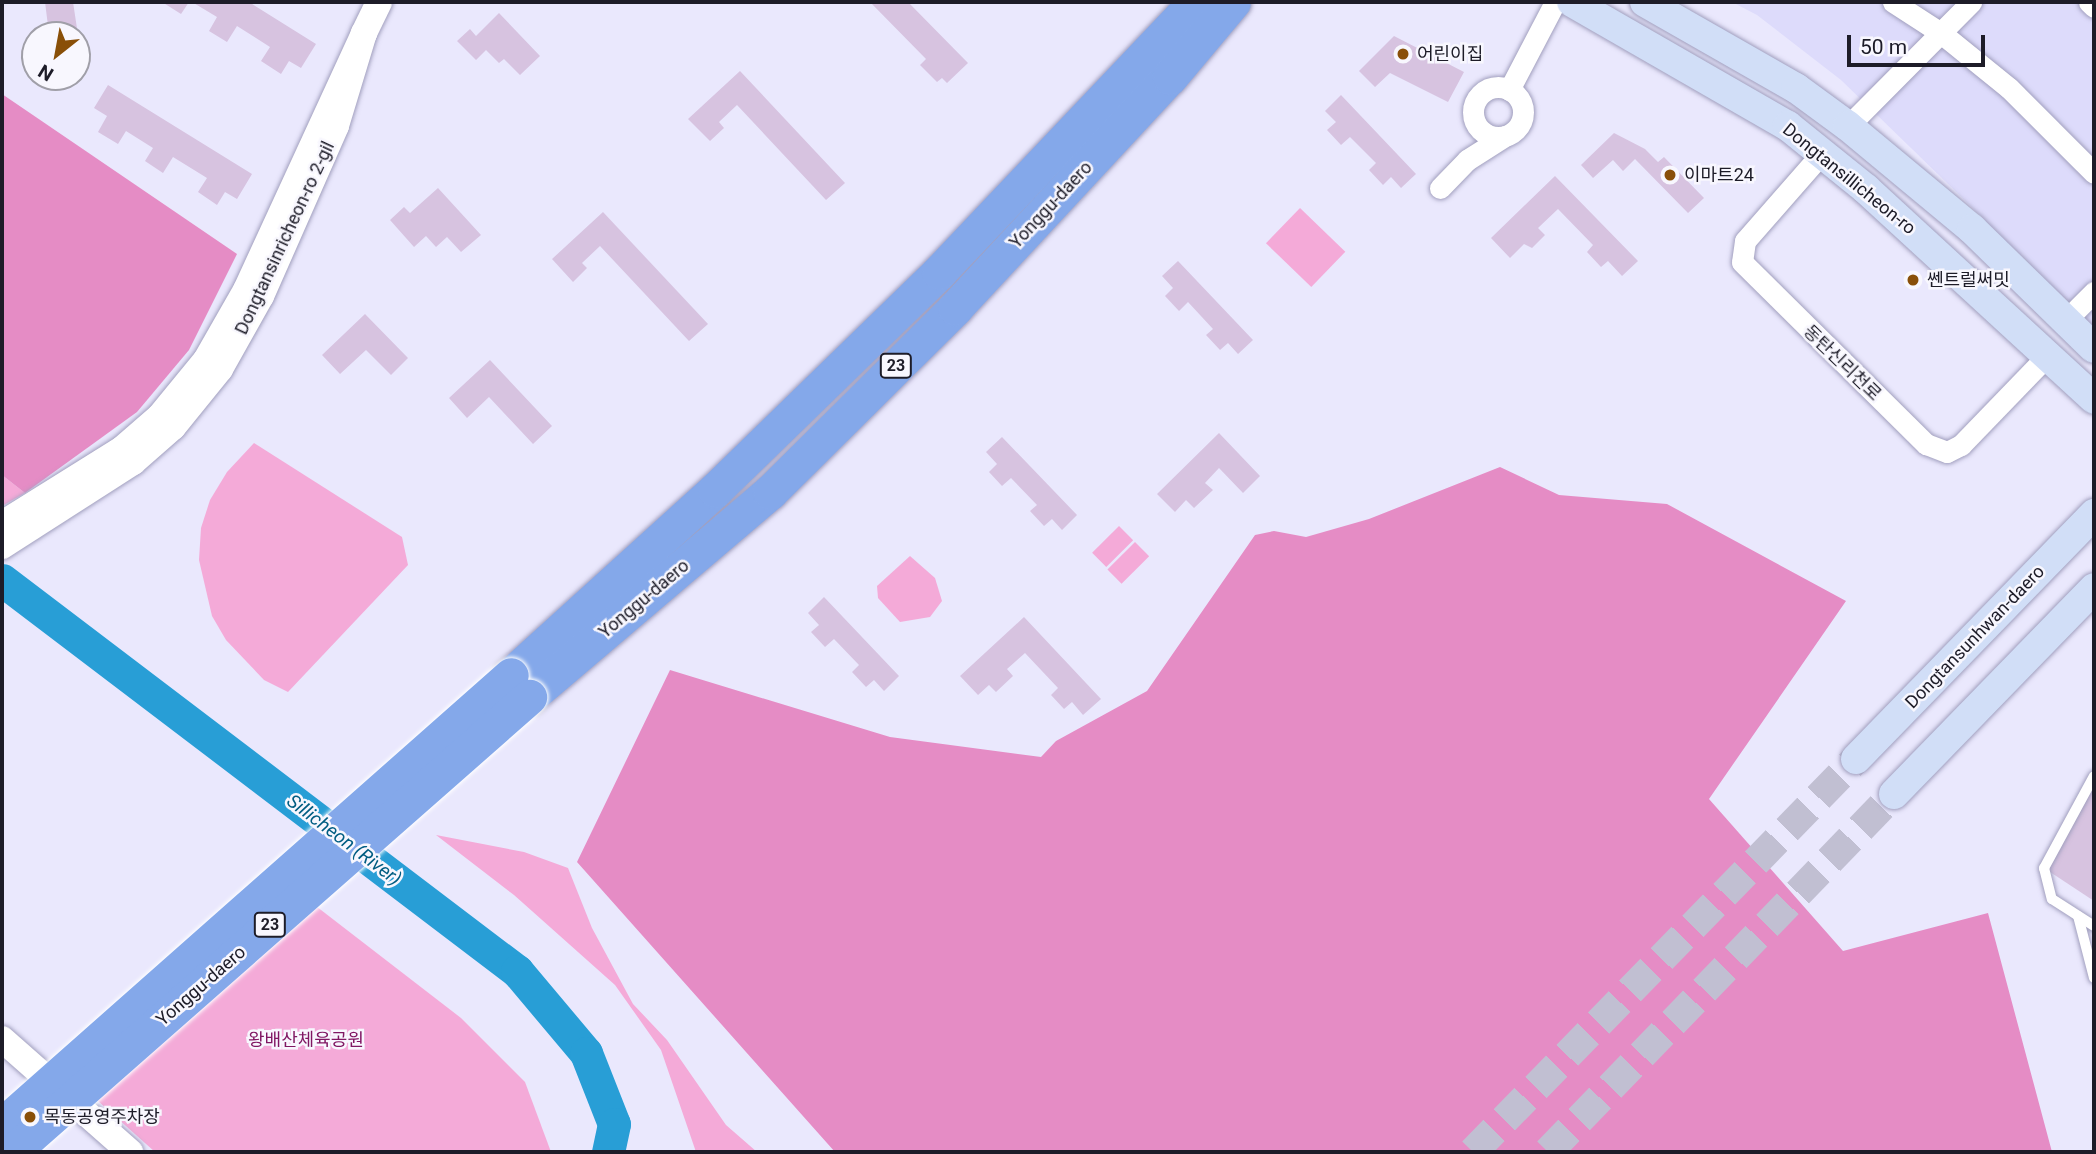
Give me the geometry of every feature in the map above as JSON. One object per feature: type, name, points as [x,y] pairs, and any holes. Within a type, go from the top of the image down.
[{"type":"highway","name":"Yonggu-daero","points":[[12,1152],[520,686],[715,490],[939,272],[1222,7]]},
{"type":"highway","name":"Yonggu-daero","points":[[2,1125],[520,686]]},
{"type":"main road","name":"Dongtansillicheon-ro","points":[[1572,2],[1788,126],[1822,153],[2094,399]]},
{"type":"main road","points":[[1645,2],[1796,88],[1848,126],[1972,229],[2094,348]]},
{"type":"main road","name":"Dongtansunhwan-daero","points":[[1856,759],[2094,514]]},
{"type":"main road","points":[[1894,794],[2094,588]]},
{"type":"street","name":"Dongtansinricheon-ro 2-gil","points":[[2,545],[143,432],[206,360],[246,290],[379,2]]},
{"type":"street","points":[[1509,90],[1555,2]]},
{"type":"street","points":[[1893,2],[1941,33],[2009,88],[2094,173]]},
{"type":"street","points":[[1848,126],[1971,2]]},
{"type":"street","points":[[2089,2],[2094,7]]},
{"type":"street","points":[[1440,188],[1466,160],[1476,142],[1473,109],[1480,94],[1494,87],[1509,90],[1521,102],[1522,118],[1505,136],[1466,160]]},
{"type":"street","points":[[1476,124],[1488,135],[1505,136]]},
{"type":"street","name":"동탄신리천로","points":[[1822,153],[1745,241],[1742,262],[1926,444],[1947,452],[1961,445],[2048,355]]},
{"type":"street","points":[[2066,320],[2094,292]]},
{"type":"street","name":"Dongtansinricheon-ro 2-gil","points":[[2,524],[41,512]]},
{"type":"street","points":[[2,1039],[130,1152]]},
{"type":"lane","points":[[2094,776],[2044,868],[2052,899],[2094,926]]},
{"type":"lane","points":[[2078,916],[2094,978]]},
{"type":"shaded area","points":[[1732,2],[2094,2],[2094,336],[1982,217],[1841,80],[1757,15]]},
{"type":"shaded area","points":[[2,94],[237,254],[189,350],[137,412],[25,493],[2,475]]},
{"type":"shaded area","points":[[1500,467],[1559,495],[1667,504],[1846,601],[1709,799],[1843,951],[1988,913],[2052,1152],[835,1152],[577,862],[670,670],[890,737],[1041,757],[1056,741],[1147,691],[1255,535],[1274,531],[1306,537],[1369,519]]},
{"type":"green space","points":[[1300,208],[1345,252],[1311,287],[1266,243]]},
{"type":"green space","points":[[254,443],[402,537],[408,565],[288,692],[264,680],[226,640],[212,616],[199,560],[201,528],[210,500],[227,472]]},
{"type":"green space","points":[[2,475],[25,493],[2,506]]},
{"type":"green space","points":[[1119,526],[1133,540],[1106,567],[1092,553]]},
{"type":"green space","points":[[1135,542],[1149,556],[1122,584],[1107,570]]},
{"type":"green space","points":[[910,556],[935,578],[942,601],[930,617],[900,622],[878,598],[877,586]]},
{"type":"green space","points":[[436,835],[524,852],[568,868],[592,928],[633,1004],[667,1040],[726,1125],[757,1152],[696,1152],[661,1050],[615,985],[514,895]]},
{"type":"green space","name":"왕배산체육공원","points":[[299,893],[461,1018],[525,1082],[551,1152],[155,1152],[89,1093]]},
{"type":"building","points":[[45,2],[73,2],[76,21],[47,21]]},
{"type":"building","points":[[162,2],[189,2],[181,14]]},
{"type":"building","points":[[192,2],[249,2],[316,44],[301,68],[289,61],[281,74],[261,61],[270,47],[237,26],[227,42],[209,31],[217,17]]},
{"type":"building","points":[[870,2],[908,2],[968,63],[947,83],[942,78],[937,82],[920,65],[926,59]]},
{"type":"building","points":[[499,13],[540,56],[520,75],[504,59],[499,63],[486,50],[476,60],[457,41],[470,29],[476,36]]},
{"type":"building","name":"어린이집","points":[[1394,36],[1464,72],[1448,102],[1390,73],[1375,87],[1359,71]]},
{"type":"building","points":[[740,71],[845,183],[826,200],[737,105],[719,122],[724,128],[710,141],[688,119]]},
{"type":"building","points":[[108,85],[252,174],[237,199],[225,192],[217,205],[198,192],[207,178],[173,157],[163,173],[145,161],[153,148],[126,131],[118,144],[98,132],[107,116],[94,108]]},
{"type":"building","points":[[1341,95],[1416,174],[1401,188],[1391,177],[1383,185],[1369,170],[1376,163],[1350,137],[1341,145],[1327,130],[1336,122],[1325,111]]},
{"type":"building","points":[[1614,133],[1645,149],[1658,162],[1664,157],[1704,198],[1688,213],[1635,159],[1623,171],[1613,160],[1593,178],[1581,165]]},
{"type":"building","points":[[1555,176],[1638,261],[1622,276],[1608,261],[1601,267],[1587,252],[1593,245],[1558,209],[1538,228],[1545,235],[1532,248],[1524,244],[1510,258],[1491,238]]},
{"type":"building","points":[[438,188],[481,235],[461,252],[447,237],[436,247],[426,236],[414,247],[390,220],[404,207],[410,213]]},
{"type":"building","points":[[603,212],[708,324],[689,341],[600,246],[582,263],[587,268],[573,282],[552,259]]},
{"type":"building","points":[[1178,261],[1253,340],[1238,354],[1228,343],[1220,350],[1206,335],[1213,329],[1188,302],[1179,311],[1165,296],[1173,288],[1162,276]]},
{"type":"building","points":[[365,314],[408,358],[391,375],[366,350],[340,374],[322,355]]},
{"type":"building","points":[[490,360],[552,426],[533,444],[489,397],[467,418],[449,398]]},
{"type":"building","points":[[1219,433],[1260,476],[1243,493],[1219,468],[1205,483],[1213,490],[1194,508],[1186,500],[1175,512],[1157,494]]},
{"type":"building","points":[[1002,437],[1077,515],[1062,530],[1052,519],[1044,526],[1030,511],[1037,505],[1011,478],[1002,486],[989,472],[997,464],[986,452]]},
{"type":"building","points":[[824,597],[899,676],[884,691],[874,680],[866,687],[852,672],[859,665],[834,639],[825,647],[811,632],[819,625],[808,613]]},
{"type":"building","points":[[1024,617],[1101,699],[1083,715],[1072,702],[1064,709],[1051,695],[1058,688],[1025,653],[1007,669],[1013,676],[996,692],[989,685],[978,695],[960,676]]},
{"type":"building","points":[[2094,786],[2094,901],[2044,868]]},
{"type":"waterway","name":"Sillicheon (River)","points":[[2,580],[517,971],[586,1053],[614,1124],[608,1152]]},
{"type":"tunnel","points":[[1473,1152],[1856,759]]},
{"type":"tunnel","points":[[1548,1152],[1894,794]]},
{"type":"place","name":"어린이집","points":[[1403,54]]},
{"type":"place","name":"이마트24","points":[[1670,175]]},
{"type":"place","name":"쎈트럴써밋","points":[[1913,280]]},
{"type":"place","name":"목동공영주차장","points":[[30,1117]]}]
